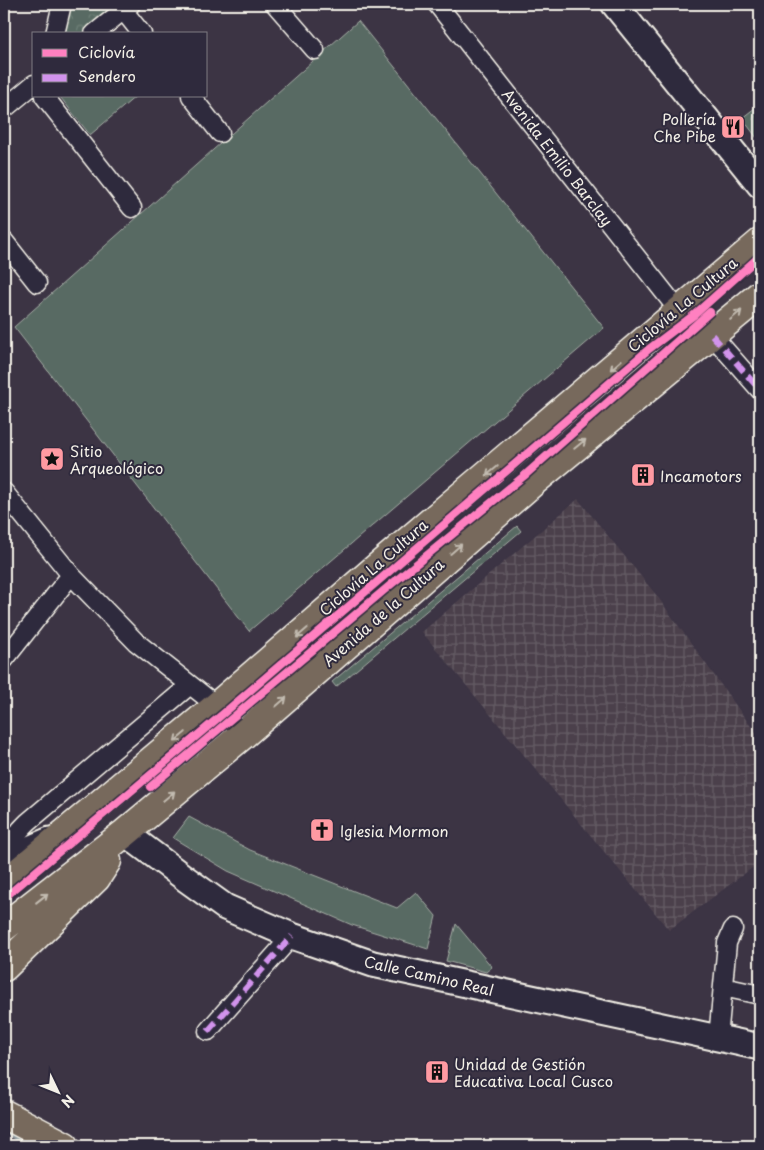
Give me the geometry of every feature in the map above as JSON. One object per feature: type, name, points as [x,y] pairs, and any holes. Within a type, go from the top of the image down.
[{"type":"main road","points":[[4,884],[217,706],[374,570],[760,243]]},
{"type":"main road","name":"Avenida de la Cultura","points":[[4,927],[125,833],[244,734],[533,482],[760,295]]},
{"type":"main road","points":[[643,342],[669,371]]},
{"type":"main road","points":[[374,570],[398,599]]},
{"type":"main road","points":[[4,967],[96,878],[125,833]]},
{"type":"main road","points":[[4,1114],[65,1146]]},
{"type":"street","points":[[55,32],[62,4]]},
{"type":"street","points":[[275,4],[315,50]]},
{"type":"street","name":"Avenida Emilio Barclay","points":[[438,4],[679,311]]},
{"type":"street","points":[[614,4],[760,185]]},
{"type":"street","points":[[96,32],[127,7],[141,32]]},
{"type":"street","points":[[4,109],[32,86]]},
{"type":"street","points":[[46,98],[132,208]]},
{"type":"street","points":[[194,98],[220,133]]},
{"type":"street","points":[[4,240],[37,283]]},
{"type":"street","points":[[712,335],[760,390]]},
{"type":"street","points":[[4,492],[71,575],[136,642],[217,706],[244,734]]},
{"type":"street","points":[[4,660],[71,575]]},
{"type":"street","points":[[12,858],[18,831],[190,685]]},
{"type":"street","name":"Calle Camino Real","points":[[125,833],[225,907],[292,936],[373,964],[760,1047]]},
{"type":"street","points":[[12,858],[64,834]]},
{"type":"street","points":[[718,1038],[727,943],[733,930]]},
{"type":"street","points":[[208,1031],[292,936]]},
{"type":"street","points":[[723,987],[760,995]]},
{"type":"shaded area","points":[[578,499],[657,596],[760,739],[760,862],[669,930],[422,632]]},
{"type":"green space","points":[[70,4],[132,4],[94,32],[63,32]]},
{"type":"green space","points":[[358,21],[604,328],[249,631],[14,327]]},
{"type":"green space","points":[[61,98],[134,98],[90,135]]},
{"type":"green space","points":[[760,104],[760,142],[742,118]]},
{"type":"green space","points":[[517,526],[521,531],[336,687],[332,682]]},
{"type":"green space","points":[[189,817],[250,850],[397,908],[416,892],[436,916],[428,949],[352,925],[228,871],[173,838]]},
{"type":"green space","points":[[456,924],[492,967],[486,972],[446,961]]},
{"type":"waterway","points":[[4,1130],[30,1146]]},
{"type":"marked path","points":[[712,335],[760,390]]},
{"type":"marked path","points":[[208,1031],[292,936]]},
{"type":"cycle path","name":"Ciclovía La Cultura","points":[[4,898],[224,713],[649,349],[694,315],[760,256]]},
{"type":"cycle path","points":[[150,787],[388,587],[524,476],[710,312]]},
{"type":"place","name":"Pollería Che Pibe","points":[[733,127]]},
{"type":"place","name":"Sitio Arqueológico","points":[[52,459]]},
{"type":"place","name":"Incamotors","points":[[643,475]]},
{"type":"place","name":"Iglesia Mormon","points":[[322,830]]},
{"type":"place","name":"Unidad de Gestión Educativa Local Cusco","points":[[437,1072]]}]
